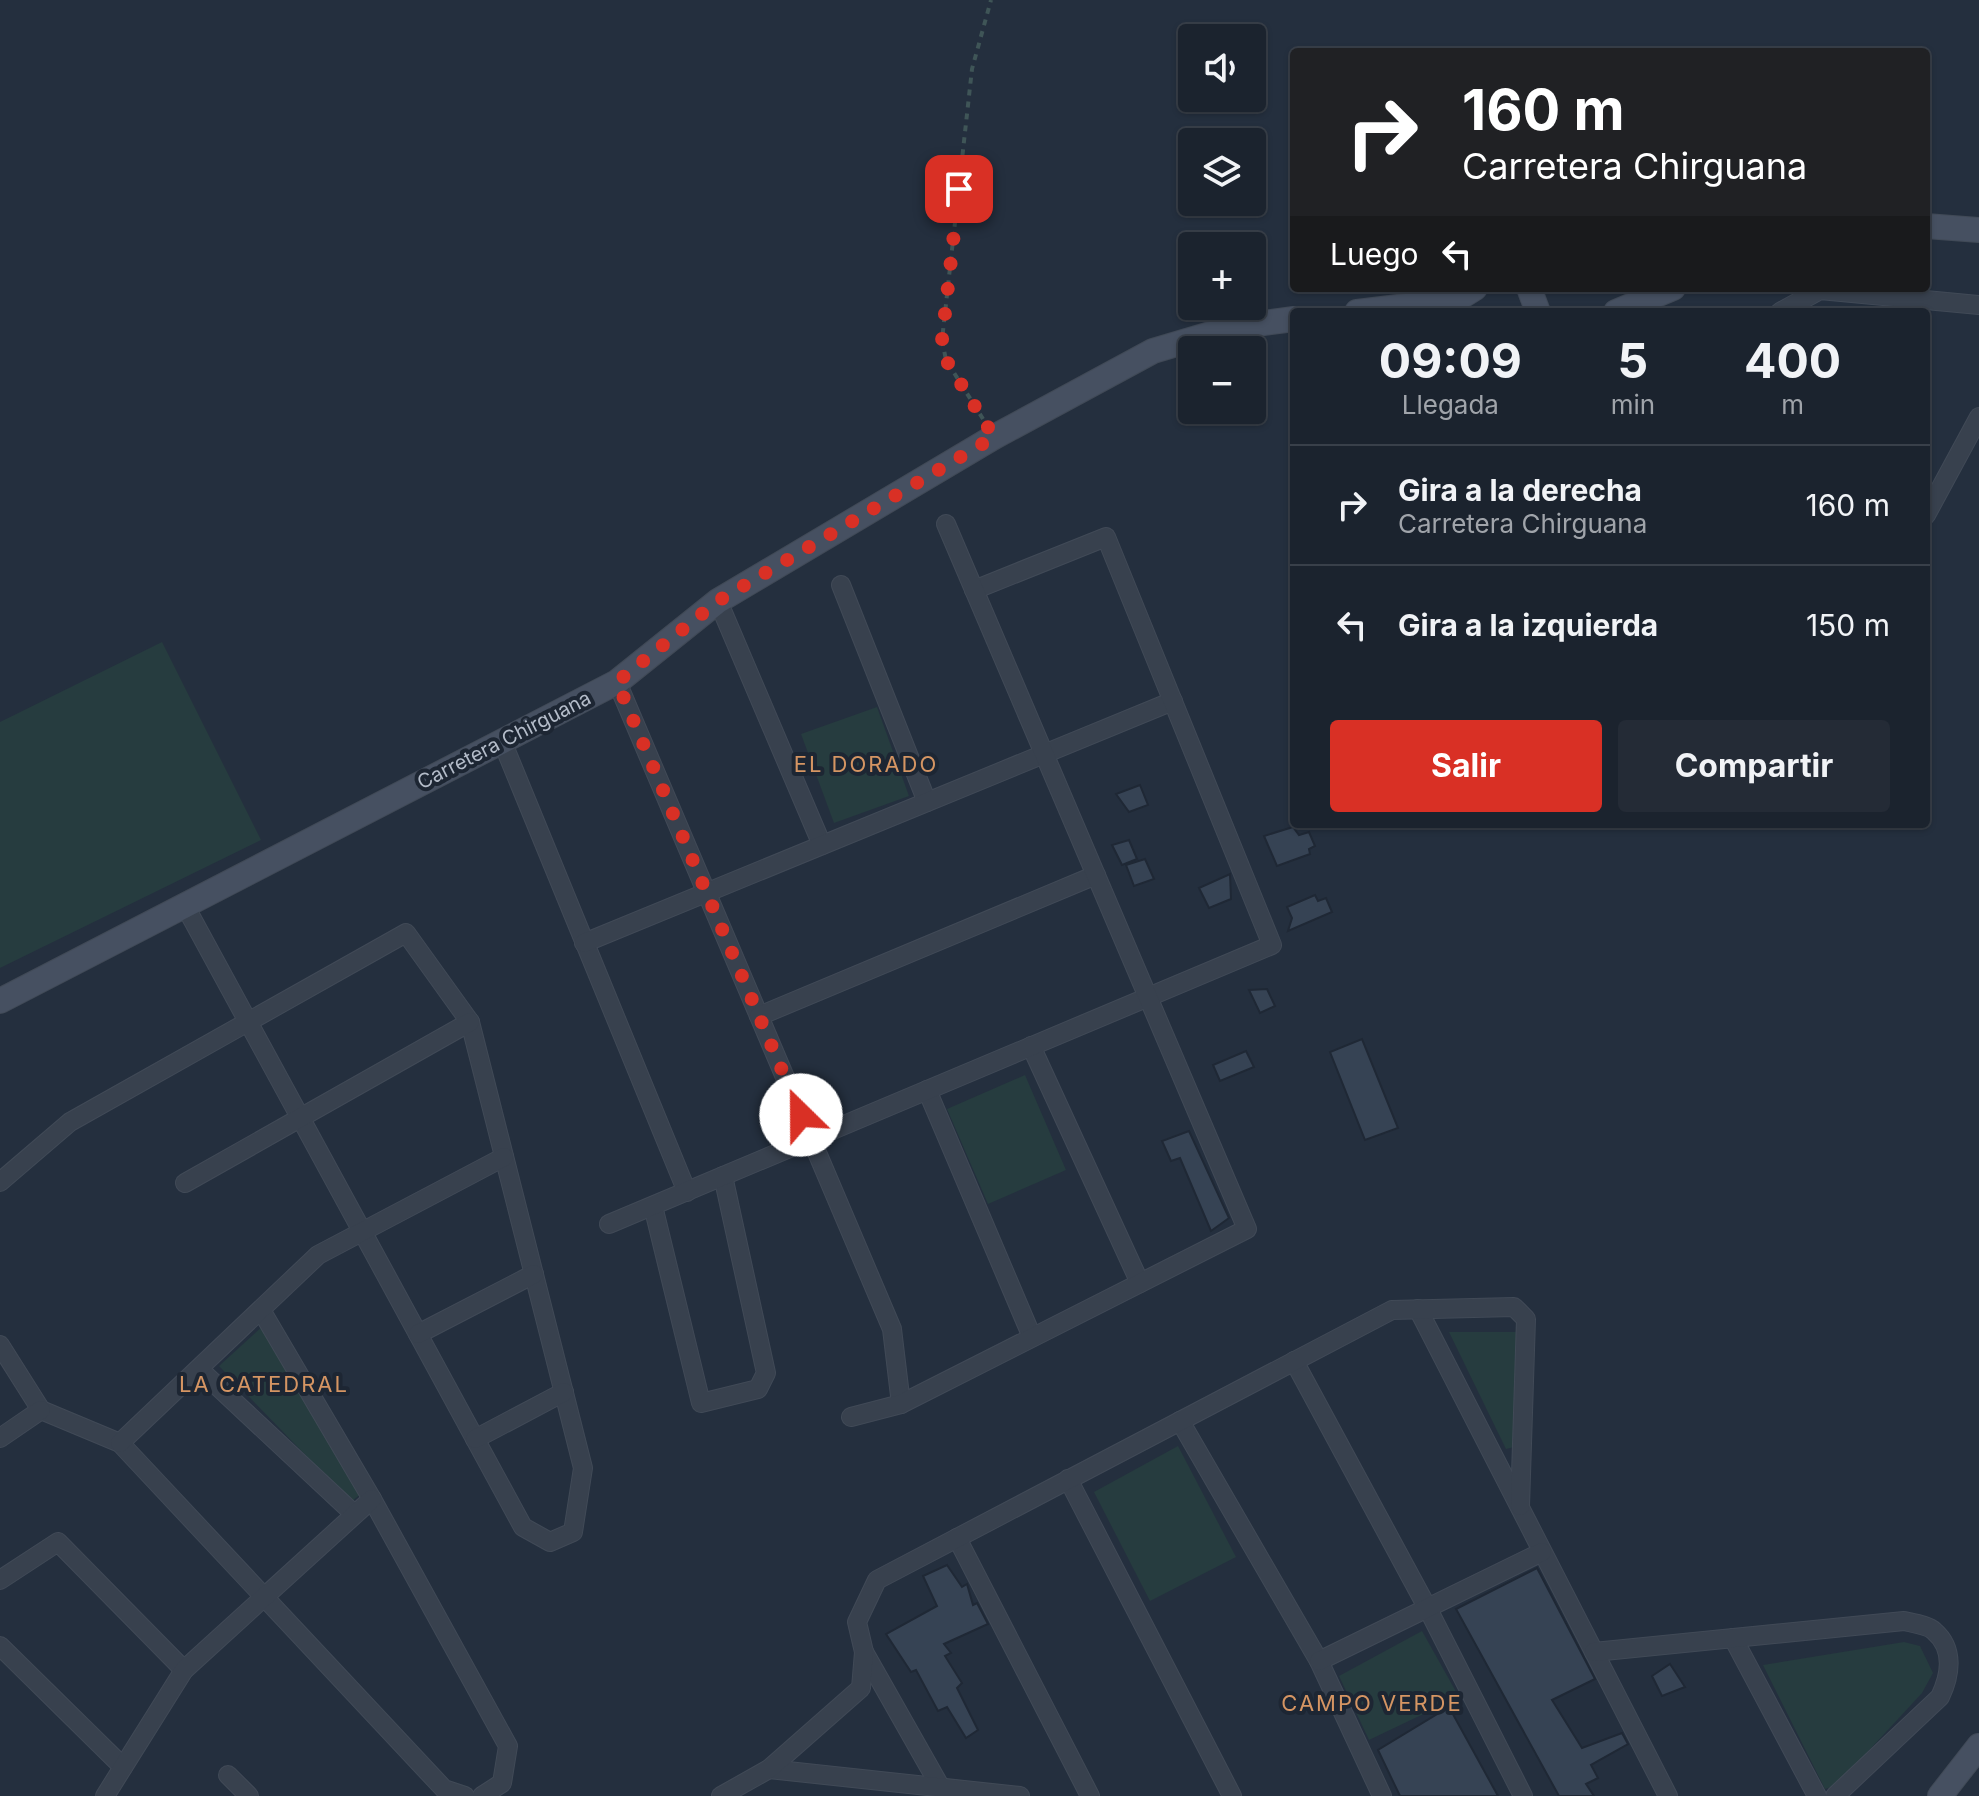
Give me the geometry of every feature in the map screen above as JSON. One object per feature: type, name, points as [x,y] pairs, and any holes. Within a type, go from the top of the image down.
[{"type":"street","points":[[1930,226],[1979,230]]},
{"type":"street","points":[[1390,308],[1456,300],[1469,292]]},
{"type":"street","points":[[1626,308],[1664,292]]},
{"type":"street","points":[[1787,308],[1816,292]]},
{"type":"street","points":[[1830,292],[1890,304],[1979,305]]},
{"type":"street","name":"Carretera Chirguana","points":[[0,1001],[617,682],[718,601],[994,437],[1153,351],[1234,327],[1290,320]]},
{"type":"street","points":[[1930,508],[1979,417]]},
{"type":"street","points":[[851,1417],[901,1404],[1247,1229],[946,524]]},
{"type":"street","points":[[609,1224],[1272,945],[1106,537],[974,590]]},
{"type":"street","points":[[841,585],[927,802]]},
{"type":"street","points":[[718,601],[822,845]]},
{"type":"street","points":[[617,682],[892,1329],[901,1404]]},
{"type":"street","points":[[584,943],[1173,701]]},
{"type":"street","points":[[502,741],[687,1192]]},
{"type":"street","points":[[759,1016],[1096,875]]},
{"type":"street","points":[[0,1182],[70,1122],[247,1021],[406,933],[470,1022],[583,1468],[573,1532],[550,1542],[523,1527],[247,1021],[184,904]]},
{"type":"street","points":[[185,1183],[470,1022]]},
{"type":"street","points":[[1031,1046],[1140,1283]]},
{"type":"street","points":[[927,1090],[1032,1337]]},
{"type":"street","points":[[120,1443],[318,1255],[504,1157]]},
{"type":"street","points":[[653,1206],[701,1403],[758,1389],[766,1373],[723,1176]]},
{"type":"street","points":[[418,1334],[534,1274]]},
{"type":"street","points":[[941,1788],[864,1652],[857,1622],[877,1580],[1392,1310],[1514,1307],[1526,1319],[1520,1506]]},
{"type":"street","points":[[1418,1309],[1668,1796]]},
{"type":"street","points":[[261,1310],[372,1499],[508,1746],[502,1783],[482,1796]]},
{"type":"street","points":[[0,1345],[41,1410],[120,1443],[444,1789],[465,1796]]},
{"type":"street","points":[[1294,1361],[1428,1609],[1523,1796]]},
{"type":"street","points":[[199,1369],[352,1512]]},
{"type":"street","points":[[475,1439],[564,1392]]},
{"type":"street","points":[[0,1438],[41,1410]]},
{"type":"street","points":[[1180,1421],[1319,1661],[1382,1796]]},
{"type":"street","points":[[1068,1479],[1232,1796]]},
{"type":"street","points":[[105,1796],[184,1670],[266,1598],[352,1512],[372,1499]]},
{"type":"street","points":[[957,1538],[1090,1796]]},
{"type":"street","points":[[0,1580],[58,1542],[184,1670]]},
{"type":"street","points":[[1319,1661],[1542,1552]]},
{"type":"street","points":[[1594,1652],[1904,1621],[1934,1630],[1948,1650],[1949,1678],[1940,1697],[1835,1796]]},
{"type":"street","points":[[1733,1638],[1817,1796]]},
{"type":"street","points":[[0,1646],[123,1767]]},
{"type":"street","points":[[721,1796],[769,1769],[861,1688],[864,1652]]},
{"type":"street","points":[[1940,1796],[1979,1746]]},
{"type":"street","points":[[769,1769],[1020,1796]]},
{"type":"street","points":[[228,1775],[249,1796]]},
{"type":"path","points":[[991,0],[972,69],[942,340],[946,360],[994,437]]},
{"type":"green space","points":[[162,642],[261,840],[0,968],[0,722]]},
{"type":"green space","points":[[877,707],[909,796],[834,823],[801,734]]},
{"type":"green space","points":[[1025,1075],[1066,1170],[988,1204],[947,1109]]},
{"type":"green space","points":[[264,1325],[362,1493],[351,1502],[219,1366]]},
{"type":"green space","points":[[1449,1332],[1517,1332],[1514,1447],[1506,1449]]},
{"type":"green space","points":[[1178,1446],[1236,1557],[1150,1601],[1094,1492]]},
{"type":"green space","points":[[1422,1631],[1459,1697],[1369,1740],[1339,1676]]},
{"type":"green space","points":[[1904,1642],[1920,1646],[1933,1673],[1922,1693],[1837,1785],[1825,1789],[1763,1665]]},
{"type":"building","points":[[1140,785],[1148,805],[1129,812],[1116,794]]},
{"type":"building","points":[[1294,828],[1299,835],[1309,832],[1315,846],[1309,849],[1310,854],[1277,866],[1264,836]]},
{"type":"building","points":[[1129,840],[1137,859],[1122,865],[1112,845]]},
{"type":"building","points":[[1145,859],[1154,879],[1134,886],[1126,865]]},
{"type":"building","points":[[1230,874],[1231,899],[1209,908],[1199,888]]},
{"type":"building","points":[[1315,895],[1318,901],[1326,898],[1332,912],[1288,931],[1292,918],[1287,907]]},
{"type":"building","points":[[1267,989],[1275,1006],[1260,1013],[1249,990]]},
{"type":"building","points":[[1362,1039],[1398,1128],[1365,1140],[1330,1052]]},
{"type":"building","points":[[1246,1051],[1254,1067],[1220,1081],[1213,1065]]},
{"type":"building","points":[[1189,1131],[1229,1218],[1211,1231],[1180,1158],[1171,1161],[1162,1141]]},
{"type":"building","points":[[947,1565],[962,1587],[967,1584],[973,1605],[977,1603],[988,1624],[944,1644],[951,1653],[945,1656],[962,1683],[957,1688],[978,1730],[966,1738],[947,1707],[938,1711],[916,1670],[911,1672],[886,1634],[937,1606],[923,1576]]},
{"type":"building","points":[[1537,1568],[1595,1679],[1552,1700],[1582,1748],[1622,1733],[1628,1744],[1591,1765],[1598,1778],[1586,1784],[1594,1796],[1559,1796],[1456,1609]]},
{"type":"building","points":[[1670,1664],[1685,1687],[1662,1696],[1652,1676]]},
{"type":"building","points":[[1449,1707],[1498,1796],[1400,1796],[1378,1750]]},
{"type":"district","name":"EL DORADO","points":[[866,764]]},
{"type":"district","name":"LA CATEDRAL","points":[[264,1384]]},
{"type":"district","name":"CAMPO VERDE","points":[[1372,1703]]},
{"type":"route","points":[[801,1115],[617,682],[718,601],[994,437],[946,360],[942,340],[959,189]]}]
